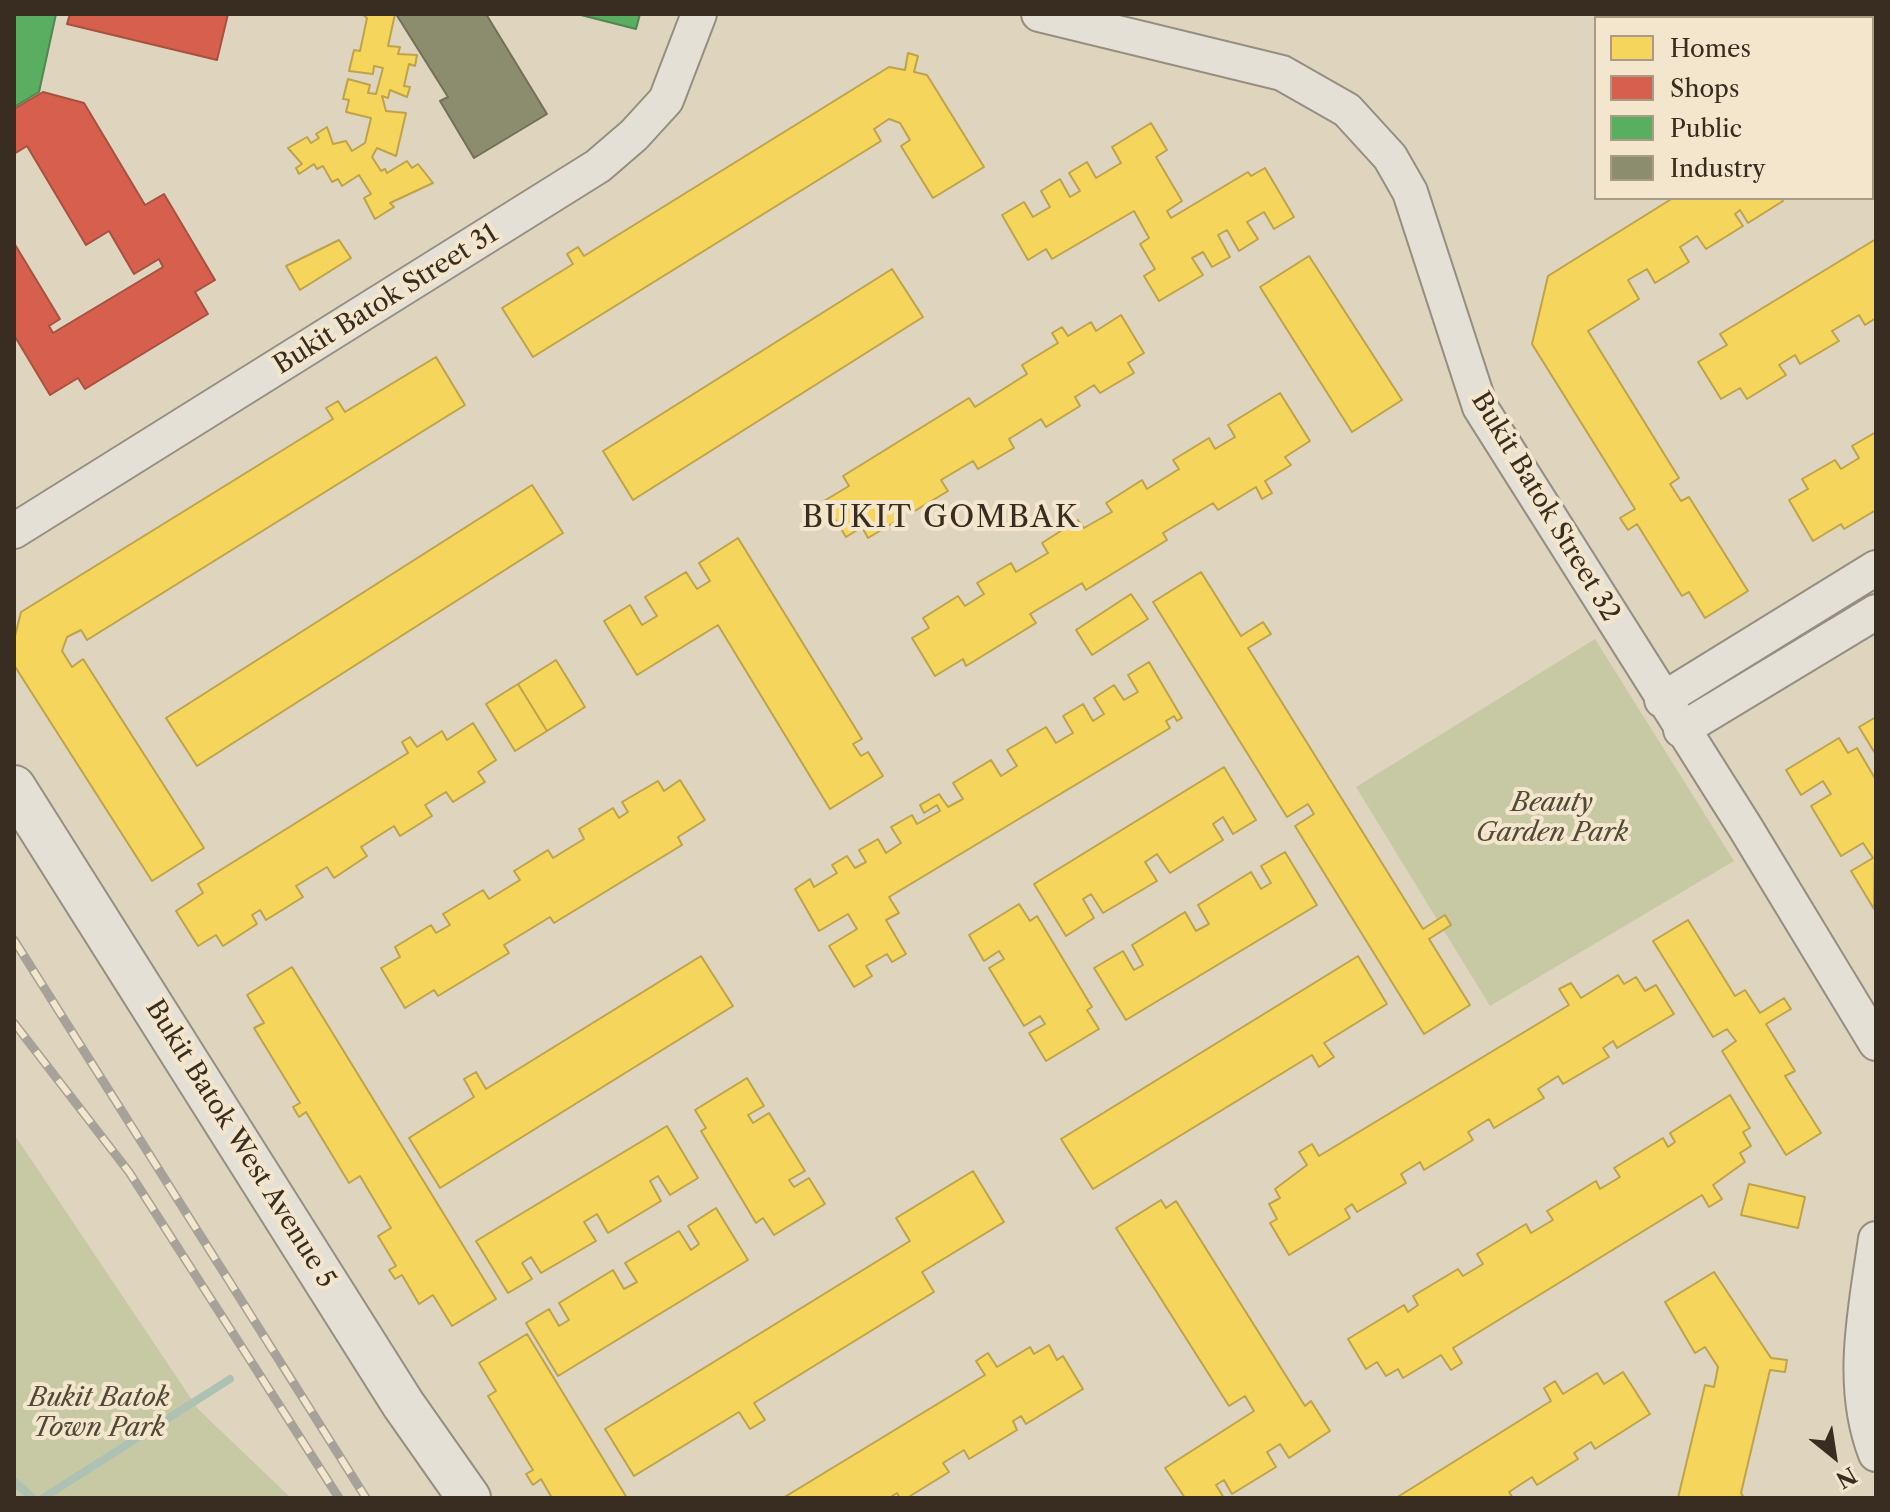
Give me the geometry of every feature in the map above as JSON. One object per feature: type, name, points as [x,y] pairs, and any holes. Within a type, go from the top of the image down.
[{"type":"street","name":"Bukit Batok Street 31","points":[[14,531],[598,166],[634,135],[666,100],[699,14]]},
{"type":"street","name":"Bukit Batok Street 32","points":[[1039,14],[1282,73],[1347,110],[1390,157],[1410,192],[1480,407],[1662,700],[1745,827],[1876,1043]]},
{"type":"street","points":[[1662,700],[1876,568]]},
{"type":"street","points":[[1681,730],[1876,612]]},
{"type":"street","name":"Bukit Batok West Avenue 5","points":[[14,787],[403,1404],[469,1498]]},
{"type":"street","name":"Bukit Batok West Avenue 5","points":[[14,835],[434,1498]]},
{"type":"street","points":[[1876,1239],[1863,1329],[1861,1383],[1865,1418],[1876,1454]]},
{"type":"green space","name":"Beauty Garden Park","points":[[1595,639],[1734,861],[1490,1006],[1356,787]]},
{"type":"green space","name":"Bukit Batok Town Park","points":[[14,1134],[198,1409],[291,1498],[14,1498]]},
{"type":"building: Homes","points":[[362,14],[395,14],[388,46],[400,47],[398,54],[417,55],[415,66],[409,64],[404,86],[410,87],[407,97],[390,90],[388,98],[382,96],[386,111],[406,113],[396,156],[377,148],[372,157],[381,171],[385,169],[387,173],[407,161],[412,168],[418,164],[433,183],[390,203],[394,207],[375,219],[364,198],[371,194],[359,175],[342,186],[338,179],[332,182],[323,166],[317,169],[314,164],[299,174],[296,168],[302,164],[288,148],[307,137],[311,143],[319,138],[316,134],[327,127],[333,144],[346,141],[352,151],[365,143],[371,118],[346,112],[349,100],[343,99],[348,79],[370,85],[368,93],[376,94],[383,68],[374,66],[373,74],[349,71],[354,50],[360,51],[367,18]]},
{"type":"building: Homes","points":[[1634,14],[1714,16],[1635,16]]},
{"type":"building: Homes","points":[[1876,41],[1874,120],[1874,42]]},
{"type":"building: Homes","points":[[908,53],[918,56],[914,72],[927,75],[984,167],[933,198],[901,146],[910,140],[900,123],[889,119],[874,129],[881,141],[533,357],[502,308],[573,264],[567,254],[578,247],[584,256],[889,67],[905,70]]},
{"type":"building: Homes","points":[[1151,123],[1167,150],[1156,157],[1182,201],[1167,211],[1171,218],[1248,172],[1251,176],[1265,168],[1294,217],[1274,229],[1264,212],[1247,222],[1258,239],[1239,251],[1227,230],[1218,235],[1230,257],[1212,267],[1203,252],[1192,258],[1203,275],[1159,301],[1144,276],[1155,269],[1140,244],[1149,238],[1134,211],[1052,259],[1046,249],[1028,260],[1002,215],[1024,202],[1033,217],[1050,207],[1041,191],[1060,179],[1070,197],[1080,191],[1069,173],[1087,162],[1096,178],[1121,163],[1112,147]]},
{"type":"building: Homes","points":[[1670,200],[1783,201],[1748,223],[1740,210],[1735,214],[1743,226],[1706,249],[1697,236],[1680,247],[1689,262],[1655,283],[1647,269],[1628,280],[1639,299],[1588,331],[1679,478],[1670,484],[1681,501],[1689,497],[1748,591],[1705,618],[1689,592],[1682,596],[1637,524],[1628,530],[1620,518],[1635,509],[1532,344],[1548,276]]},
{"type":"building: Homes","points":[[1876,239],[1876,318],[1865,325],[1859,315],[1832,331],[1839,341],[1800,364],[1795,355],[1779,365],[1786,375],[1747,399],[1740,388],[1721,399],[1698,362],[1727,345],[1720,334]]},
{"type":"building: Homes","points":[[339,240],[351,258],[300,290],[286,266]]},
{"type":"building: Homes","points":[[1309,256],[1402,400],[1352,432],[1260,287]]},
{"type":"building: Homes","points":[[892,269],[923,317],[633,500],[603,451]]},
{"type":"building: Homes","points":[[1121,315],[1144,353],[1128,363],[1134,373],[1100,393],[1094,385],[1075,397],[1080,406],[1046,427],[1041,419],[1009,439],[1014,448],[978,469],[973,461],[941,480],[948,491],[913,512],[906,501],[896,507],[903,517],[868,538],[862,527],[846,537],[824,501],[849,486],[843,476],[969,398],[975,407],[1027,374],[1022,365],[1058,343],[1052,333],[1062,327],[1068,336],[1091,322],[1096,331]]},
{"type":"building: Homes","points":[[436,357],[465,405],[87,640],[81,630],[67,637],[62,651],[72,667],[83,659],[204,848],[152,881],[14,665],[14,640],[21,612],[333,419],[326,408],[338,401],[345,412]]},
{"type":"building: Homes","points":[[1280,393],[1310,441],[1285,457],[1291,465],[1265,481],[1272,493],[1262,499],[1256,487],[1218,510],[1213,503],[1163,533],[1167,540],[1086,590],[1082,583],[1030,614],[1036,623],[966,666],[963,659],[935,676],[912,638],[929,628],[923,618],[958,596],[965,606],[984,594],[977,583],[1011,563],[1016,572],[1048,553],[1042,543],[1078,520],[1084,528],[1112,512],[1106,503],[1142,480],[1147,489],[1179,469],[1173,460],[1209,438],[1215,449],[1235,437],[1228,425]]},
{"type":"building: Homes","points":[[1876,432],[1876,510],[1844,529],[1841,524],[1813,541],[1789,500],[1808,489],[1802,479],[1835,460],[1841,469],[1859,458],[1852,446]]},
{"type":"building: Homes","points":[[532,485],[563,533],[197,766],[166,718]]},
{"type":"building: Homes","points":[[738,538],[862,739],[853,744],[861,756],[868,752],[883,776],[830,809],[718,625],[637,675],[604,621],[630,605],[642,625],[657,616],[645,597],[686,572],[697,589],[710,581],[699,563]]},
{"type":"building: Homes","points":[[1201,572],[1241,636],[1263,622],[1271,634],[1248,648],[1423,929],[1445,915],[1451,925],[1429,939],[1470,1005],[1424,1034],[1295,826],[1314,814],[1308,804],[1287,817],[1153,602]]},
{"type":"building: Homes","points":[[1131,594],[1148,619],[1092,655],[1076,630]]},
{"type":"building: Homes","points":[[556,660],[585,707],[547,731],[518,684]]},
{"type":"building: Homes","points":[[1149,662],[1182,718],[1177,721],[1174,716],[1166,721],[1170,728],[889,897],[899,913],[886,920],[906,954],[892,962],[887,954],[866,966],[872,976],[854,987],[829,946],[857,929],[848,914],[819,931],[795,889],[810,879],[814,887],[837,873],[832,865],[847,856],[855,868],[866,862],[859,850],[878,839],[886,853],[901,843],[891,827],[912,815],[917,824],[940,811],[937,805],[924,813],[920,805],[939,794],[948,807],[963,799],[953,783],[991,760],[1001,776],[1017,766],[1007,750],[1046,727],[1056,743],[1073,733],[1063,716],[1083,704],[1093,721],[1104,714],[1094,698],[1114,685],[1124,700],[1138,692],[1128,675]]},
{"type":"building: Homes","points":[[518,684],[547,731],[515,751],[486,704]]},
{"type":"building: Homes","points":[[1876,717],[1876,755],[1859,727]]},
{"type":"building: Homes","points":[[473,723],[496,760],[478,772],[485,782],[453,802],[446,792],[425,805],[432,816],[400,836],[394,826],[361,847],[367,856],[334,878],[327,867],[296,886],[303,897],[266,920],[260,910],[252,915],[257,924],[223,946],[216,935],[198,946],[176,911],[203,893],[198,884],[408,753],[402,742],[410,737],[417,747],[442,731],[447,740]]},
{"type":"building: Homes","points":[[1839,738],[1848,753],[1857,748],[1876,780],[1874,909],[1851,871],[1873,858],[1863,843],[1841,856],[1811,806],[1831,794],[1823,781],[1801,795],[1786,770]]},
{"type":"building: Homes","points":[[1224,767],[1256,820],[1233,834],[1223,817],[1213,824],[1223,840],[1170,873],[1157,854],[1145,862],[1157,881],[1103,913],[1091,894],[1083,899],[1094,918],[1066,936],[1034,884]]},
{"type":"building: Homes","points":[[680,780],[705,820],[678,837],[682,845],[554,923],[550,917],[504,945],[509,953],[438,996],[434,990],[405,1008],[381,968],[400,957],[395,947],[431,925],[436,933],[450,925],[443,914],[483,890],[489,899],[520,880],[514,871],[548,850],[553,858],[584,839],[579,829],[613,808],[619,818],[628,812],[622,802],[658,781],[664,791]]},
{"type":"building: Homes","points":[[1285,852],[1317,905],[1126,1020],[1094,968],[1123,951],[1134,970],[1143,965],[1132,945],[1185,912],[1196,931],[1209,924],[1198,905],[1251,872],[1261,889],[1271,883],[1261,866]]},
{"type":"building: Homes","points":[[1019,904],[1030,921],[1037,916],[1092,1007],[1087,1010],[1099,1029],[1046,1061],[1029,1033],[1045,1024],[1040,1016],[1024,1026],[989,968],[1004,959],[999,951],[984,961],[969,935]]},
{"type":"building: Homes","points":[[1688,920],[1735,996],[1745,990],[1760,1013],[1784,998],[1791,1009],[1766,1024],[1795,1071],[1785,1076],[1821,1133],[1786,1155],[1722,1051],[1736,1041],[1727,1029],[1713,1037],[1653,941]]},
{"type":"building: Homes","points":[[701,956],[733,1006],[440,1188],[409,1138],[474,1097],[464,1079],[476,1072],[486,1089]]},
{"type":"building: Homes","points":[[1358,956],[1387,1004],[1324,1043],[1334,1057],[1319,1067],[1312,1055],[1093,1189],[1061,1139]]},
{"type":"building: Homes","points":[[292,967],[496,1299],[452,1326],[433,1295],[419,1304],[402,1275],[395,1279],[389,1270],[396,1266],[378,1236],[391,1228],[360,1176],[349,1183],[306,1112],[299,1117],[293,1107],[300,1103],[254,1028],[264,1023],[247,995]]},
{"type":"building: Homes","points":[[1618,975],[1624,984],[1636,977],[1645,991],[1656,985],[1674,1014],[1617,1048],[1613,1041],[1603,1048],[1609,1057],[1563,1084],[1558,1076],[1538,1089],[1544,1098],[1494,1128],[1489,1119],[1468,1132],[1473,1140],[1424,1170],[1420,1162],[1401,1174],[1406,1183],[1357,1212],[1352,1204],[1345,1209],[1350,1218],[1289,1255],[1270,1223],[1277,1219],[1269,1204],[1280,1198],[1275,1189],[1307,1165],[1299,1152],[1312,1144],[1319,1156],[1569,1005],[1559,989],[1571,983],[1581,998]]},
{"type":"building: Homes","points":[[747,1078],[764,1106],[748,1115],[753,1123],[769,1113],[805,1171],[789,1180],[794,1187],[809,1178],[825,1204],[774,1235],[763,1218],[756,1223],[701,1131],[706,1128],[695,1110]]},
{"type":"building: Homes","points":[[1730,1095],[1750,1128],[1743,1132],[1751,1146],[1740,1153],[1745,1162],[1713,1185],[1722,1199],[1709,1207],[1702,1195],[1453,1348],[1462,1363],[1451,1370],[1441,1355],[1403,1378],[1398,1369],[1386,1376],[1377,1362],[1366,1369],[1348,1339],[1404,1305],[1408,1312],[1418,1305],[1413,1296],[1458,1269],[1463,1276],[1483,1264],[1477,1254],[1526,1224],[1531,1233],[1553,1220],[1547,1211],[1596,1181],[1600,1189],[1620,1177],[1614,1168],[1663,1138],[1668,1147],[1675,1142],[1670,1133]]},
{"type":"building: Homes","points":[[667,1126],[698,1178],[670,1195],[658,1176],[650,1181],[661,1201],[608,1233],[597,1214],[584,1222],[596,1241],[541,1273],[531,1257],[522,1263],[532,1279],[508,1293],[476,1241]]},
{"type":"building: Homes","points":[[973,1171],[1004,1222],[922,1272],[934,1292],[754,1403],[765,1420],[750,1429],[739,1412],[634,1476],[605,1429],[910,1241],[896,1218]]},
{"type":"building: Homes","points":[[1749,1184],[1805,1197],[1798,1228],[1741,1215]]},
{"type":"building: Homes","points":[[1161,1200],[1166,1208],[1176,1201],[1305,1406],[1311,1401],[1330,1431],[1289,1458],[1280,1444],[1267,1452],[1276,1467],[1232,1494],[1224,1480],[1216,1485],[1224,1498],[1185,1498],[1165,1468],[1254,1411],[1245,1396],[1229,1406],[1116,1228]]},
{"type":"building: Homes","points":[[716,1208],[748,1260],[558,1376],[526,1323],[549,1309],[559,1326],[569,1320],[559,1303],[613,1270],[624,1289],[637,1282],[625,1263],[679,1231],[691,1250],[699,1244],[688,1226]]},
{"type":"building: Homes","points":[[1714,1272],[1771,1358],[1787,1360],[1785,1372],[1770,1370],[1741,1493],[1744,1498],[1678,1498],[1705,1385],[1714,1387],[1718,1367],[1705,1347],[1695,1353],[1665,1302]]},
{"type":"building: Homes","points":[[527,1334],[627,1498],[552,1498],[541,1479],[533,1485],[526,1474],[533,1470],[488,1396],[496,1391],[479,1363]]},
{"type":"building: Homes","points":[[1049,1345],[1057,1360],[1063,1356],[1083,1389],[1026,1424],[1021,1416],[1013,1421],[1017,1430],[969,1459],[964,1450],[943,1463],[949,1472],[907,1498],[900,1498],[897,1493],[889,1498],[783,1498],[985,1375],[976,1361],[988,1353],[997,1367],[1030,1347],[1034,1354]]},
{"type":"building: Homes","points":[[1623,1372],[1650,1414],[1595,1449],[1591,1442],[1574,1453],[1578,1459],[1537,1485],[1532,1477],[1509,1492],[1513,1498],[1396,1498],[1551,1401],[1544,1388],[1555,1381],[1563,1394],[1597,1373],[1604,1384]]},
{"type":"building: Shops","points":[[70,14],[228,14],[217,60],[67,24]]},
{"type":"building: Shops","points":[[43,92],[84,103],[145,205],[164,194],[215,280],[195,292],[208,314],[85,389],[78,378],[50,395],[14,335],[14,243],[60,319],[49,326],[53,333],[163,267],[159,259],[134,274],[109,231],[86,245],[27,146],[14,154],[14,109]]},
{"type":"building: Public","points":[[14,14],[56,14],[39,92],[14,107]]},
{"type":"building: Public","points":[[577,14],[640,14],[636,29]]},
{"type":"building: Industry","points":[[396,14],[486,14],[547,114],[474,158],[440,101],[448,97]]},
{"type":"waterway","points":[[43,1498],[230,1379]]},
{"type":"waterway","points":[[14,1481],[32,1498]]},
{"type":"railway","points":[[14,940],[366,1498]]},
{"type":"railway","points":[[14,1023],[129,1172],[339,1498]]},
{"type":"district","name":"BUKIT GOMBAK","points":[[941,518]]}]
